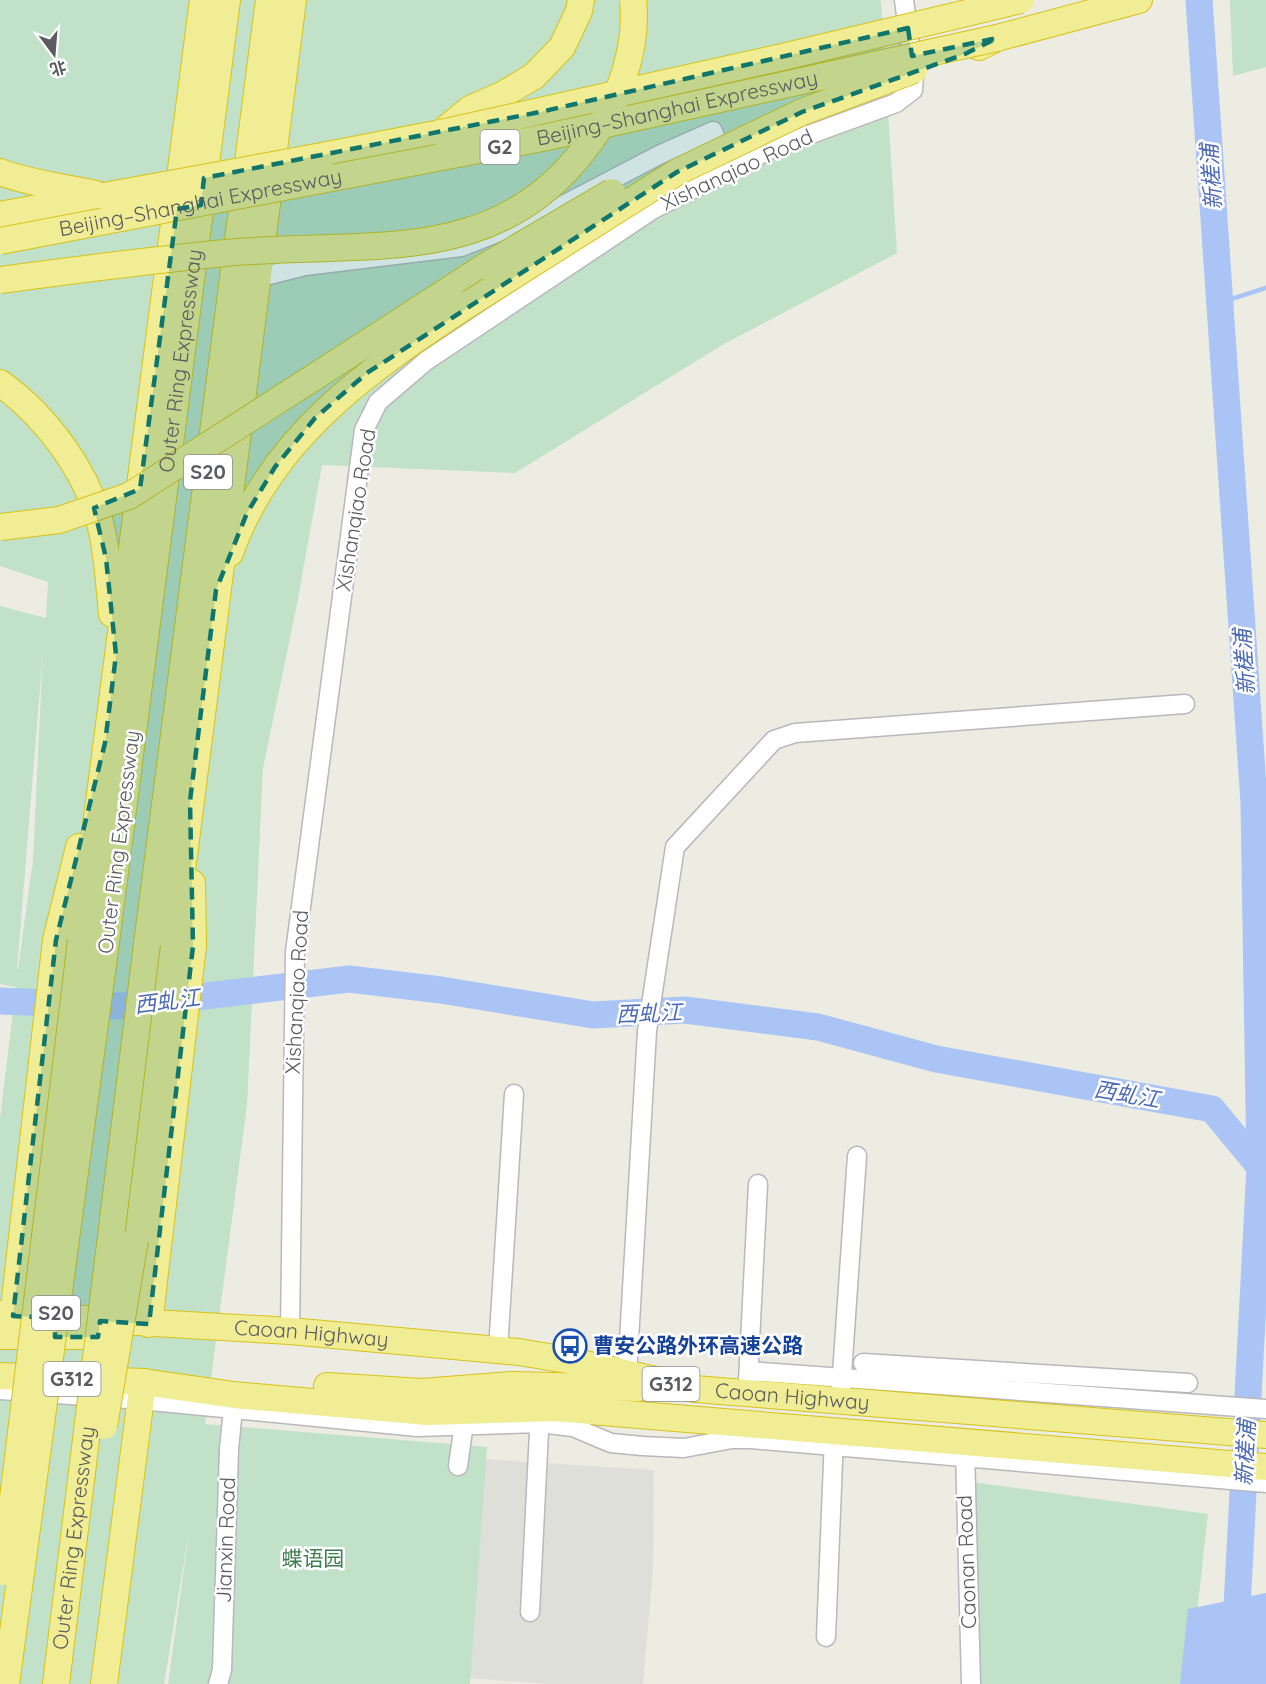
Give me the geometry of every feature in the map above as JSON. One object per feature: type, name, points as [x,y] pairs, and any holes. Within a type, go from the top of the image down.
[{"type":"highway","points":[[183,0],[192,44],[192,100]]},
{"type":"highway","points":[[0,1605],[94,941],[105,743],[192,100],[203,0]]},
{"type":"highway","name":"Outer Ring Expressway","points":[[6,1684],[94,941],[227,0]]},
{"type":"highway","name":"Outer Ring Expressway","points":[[170,945],[269,0]]},
{"type":"highway","points":[[57,1672],[97,1465],[135,1240],[170,945],[293,0]]},
{"type":"highway","points":[[441,133],[470,109],[502,95],[534,76],[561,47],[579,11],[581,0]]},
{"type":"highway","points":[[0,280],[227,252],[384,246],[436,241],[475,230],[534,200],[566,171],[590,141],[618,94],[632,39],[633,0]]},
{"type":"highway","name":"Beijing–Shanghai Expressway","points":[[0,214],[441,133],[787,56],[1021,0]]},
{"type":"highway","name":"Beijing–Shanghai Expressway","points":[[0,241],[547,137],[997,38],[1139,0]]},
{"type":"highway","points":[[0,527],[59,520],[129,496],[467,278],[608,195],[736,133],[965,54],[997,38]]},
{"type":"highway","points":[[216,590],[242,523],[275,467],[315,418],[367,374],[470,303],[677,172],[802,112],[914,70]]},
{"type":"highway","points":[[0,172],[22,181],[67,187],[104,196]]},
{"type":"highway","points":[[6,387],[65,452],[87,486],[101,526],[116,655]]},
{"type":"highway","points":[[105,743],[56,940],[4,1322],[55,1337],[136,1385]]},
{"type":"highway","points":[[55,1337],[114,1337],[149,1324],[180,1072],[170,945]]},
{"type":"highway","name":"Caoan Highway","points":[[4,1322],[149,1324],[290,1331],[498,1350],[567,1360],[695,1389],[748,1382],[841,1388],[974,1389],[1196,1417],[1266,1435]]},
{"type":"highway","points":[[0,1374],[15,1367],[68,1366],[136,1385],[422,1392],[513,1385],[695,1389]]},
{"type":"highway","points":[[104,1684],[136,1385]]},
{"type":"highway","name":"Caoan Highway","points":[[136,1385],[233,1403],[427,1412],[464,1418],[540,1416],[834,1438],[1193,1469],[1266,1467]]},
{"type":"street","name":"Xishanqiao Road","points":[[290,1331],[295,952],[364,430],[378,402],[426,361],[652,210],[773,148],[896,103],[913,90],[914,74],[904,0]]},
{"type":"street","points":[[257,278],[305,266],[461,247],[548,213],[659,154],[713,131],[727,170]]},
{"type":"street","points":[[627,1375],[647,1031],[675,847],[774,740],[795,733],[1185,704]]},
{"type":"street","points":[[498,1350],[514,1094]]},
{"type":"street","points":[[841,1388],[857,1156]]},
{"type":"street","points":[[748,1382],[758,1184]]},
{"type":"street","points":[[863,1363],[974,1389],[1156,1375],[1188,1383]]},
{"type":"street","points":[[1153,1413],[1156,1375]]},
{"type":"street","points":[[0,1390],[136,1385]]},
{"type":"street","name":"Jianxin Road","points":[[218,1684],[222,1670],[233,1403]]},
{"type":"street","points":[[1196,1417],[1266,1409]]},
{"type":"street","points":[[530,1612],[540,1416]]},
{"type":"street","points":[[459,1466],[464,1418]]},
{"type":"street","points":[[826,1637],[834,1438]]},
{"type":"street","name":"Caonan Road","points":[[965,1450],[971,1684]]},
{"type":"street","points":[[1193,1469],[1266,1483]]},
{"type":"highlighted area","points":[[908,28],[912,56],[997,38],[965,54],[802,112],[677,172],[367,373],[315,418],[275,467],[247,513],[216,590],[190,801],[193,946],[149,1324],[100,1321],[98,1337],[55,1337],[55,1318],[13,1316],[56,940],[105,743],[116,655],[106,558],[94,508],[140,489],[177,209],[201,205],[204,178],[540,112]]},
{"type":"shaded area","points":[[238,1432],[497,1460],[654,1470],[653,1570],[643,1684],[549,1684],[229,1655]]},
{"type":"green space","name":"蝶语园","points":[[0,0],[880,0],[897,253],[722,345],[515,473],[322,465],[297,604],[263,768],[247,1105],[205,1424],[487,1447],[470,1684],[168,1684],[190,1525],[164,1684],[0,1684],[0,1119],[16,987],[0,984],[0,606],[46,618],[48,582],[0,566]],"holes":[[[43,652],[33,860],[17,969]]]},
{"type":"green space","points":[[1230,0],[1266,0],[1266,67],[1233,76]]},
{"type":"green space","points":[[964,1481],[1208,1514],[1189,1684],[973,1684]]},
{"type":"water","points":[[1266,1593],[1266,1684],[1180,1684],[1188,1609]]},
{"type":"waterway","name":"新槎浦","points":[[1199,0],[1254,802],[1260,1167],[1233,1684]]},
{"type":"waterway","points":[[1219,303],[1266,288]]},
{"type":"waterway","name":"西虬江","points":[[0,1001],[121,1006],[349,979],[441,990],[593,1015],[685,1010],[818,1027],[936,1059],[1212,1109],[1260,1167],[1265,1168]]},
{"type":"place","name":"曹安公路外环高速公路","points":[[570,1346]]}]
